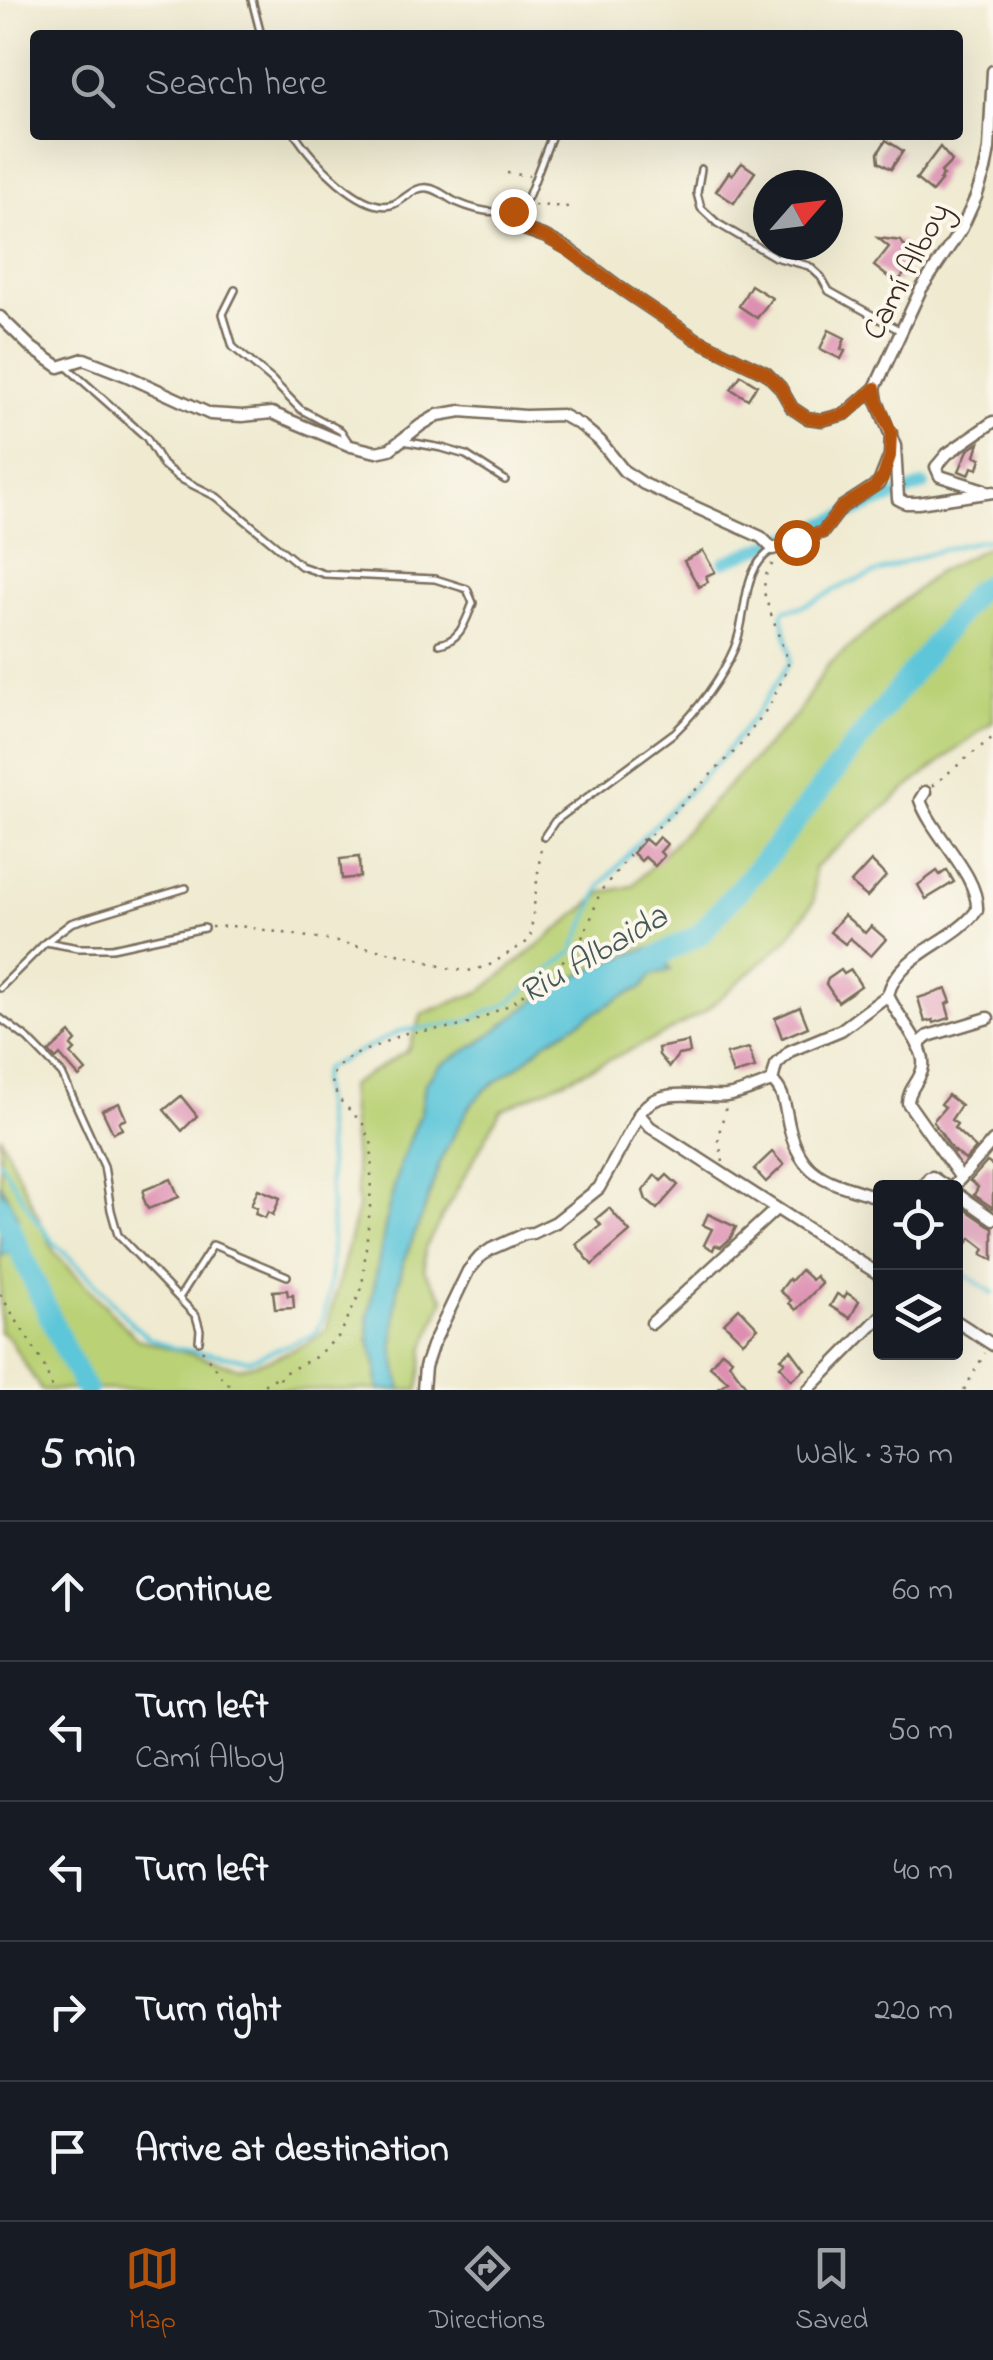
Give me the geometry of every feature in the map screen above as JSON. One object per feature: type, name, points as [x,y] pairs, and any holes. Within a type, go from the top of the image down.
[{"type":"street","name":"Camí Alboy","points":[[990,492],[918,503],[898,500],[896,456],[875,388],[921,290],[962,228],[976,197],[989,149],[993,72]]},
{"type":"street","points":[[508,212],[504,222],[546,237],[696,339],[766,373],[792,408],[807,418],[822,420],[846,414],[875,388]]},
{"type":"street","points":[[0,317],[32,348],[60,367],[84,359],[210,414],[272,413],[351,446],[376,452],[390,449],[438,416],[462,411],[562,415],[600,441],[624,471],[644,484],[761,536],[773,549],[823,532],[842,507],[879,483],[890,456],[891,432]]},
{"type":"street","points":[[990,492],[940,476],[936,467],[947,454],[993,422]]},
{"type":"street","points":[[772,1080],[784,1055],[841,1030],[888,995],[894,979],[914,959],[956,932],[977,910],[974,891],[928,819],[920,800],[925,792]]},
{"type":"street","points":[[888,995],[919,1048],[924,1065],[908,1094],[908,1102],[961,1178],[993,1141]]},
{"type":"street","points":[[919,1048],[928,1036],[988,1018]]},
{"type":"street","points":[[424,1390],[425,1367],[432,1346],[468,1271],[491,1249],[542,1230],[589,1198],[599,1188],[648,1104],[658,1098],[680,1095],[726,1096],[772,1080]]},
{"type":"street","points":[[772,1080],[781,1092],[790,1132],[804,1164],[821,1178],[873,1196]]},
{"type":"street","points":[[639,1114],[650,1128],[873,1271]]},
{"type":"street","points":[[963,1197],[993,1219]]},
{"type":"street","points":[[652,1322],[776,1209]]},
{"type":"street","points":[[808,1390],[873,1324]]},
{"type":"street","points":[[963,1326],[992,1344]]},
{"type":"lane","points":[[252,0],[260,30]]},
{"type":"lane","points":[[300,140],[324,171],[378,205],[389,206],[421,188],[430,188],[458,203],[508,212],[528,197],[550,140]]},
{"type":"lane","points":[[700,168],[697,193],[701,208],[716,223],[775,257],[809,266],[830,291],[902,332]]},
{"type":"lane","points":[[235,290],[222,314],[233,347],[300,409],[341,432],[351,446]]},
{"type":"lane","points":[[65,365],[146,437],[163,465],[217,498],[300,566],[324,574],[435,579],[467,589],[473,602],[461,631],[452,642],[439,644]]},
{"type":"lane","points":[[402,441],[466,455],[505,480]]},
{"type":"lane","points":[[544,838],[555,821],[689,720],[736,646],[755,564],[773,549]]},
{"type":"lane","points":[[0,988],[46,942],[76,921],[186,888]]},
{"type":"lane","points":[[46,942],[78,948],[112,948],[204,928]]},
{"type":"lane","points":[[0,1018],[28,1039],[62,1074],[104,1166],[118,1235],[196,1316],[199,1341]]},
{"type":"lane","points":[[178,1298],[212,1246],[288,1276]]},
{"type":"path","points":[[507,174],[535,177]]},
{"type":"path","points":[[508,212],[534,205],[570,207]]},
{"type":"path","points":[[255,1390],[314,1358],[340,1335],[362,1288],[372,1145],[363,1124],[338,1098],[331,1079],[336,1068],[350,1057],[406,1033],[464,1026],[511,1004],[577,949],[600,892],[632,852],[738,748],[770,705],[788,662],[765,598],[765,574],[796,542]]},
{"type":"path","points":[[925,792],[993,737]]},
{"type":"path","points":[[204,928],[240,926],[413,956],[456,970],[478,970],[530,940],[539,852],[544,838]]},
{"type":"path","points":[[725,1176],[718,1137],[726,1096]]},
{"type":"path","points":[[0,1294],[42,1362],[53,1390]]},
{"type":"path","points":[[964,1390],[992,1344]]},
{"type":"path","points":[[203,1353],[224,1382],[236,1390]]},
{"type":"path","points":[[280,1375],[281,1390]]},
{"type":"green space","points":[[993,544],[993,721],[814,868],[814,901],[786,941],[704,1012],[501,1110],[425,1248],[424,1270],[444,1299],[424,1349],[419,1390],[41,1390],[8,1337],[0,1332],[0,1135],[55,1253],[137,1339],[239,1368],[308,1343],[326,1330],[358,1208],[349,1086],[408,1050],[422,1014],[482,991],[604,892],[632,886],[797,714],[827,666],[936,573]]},
{"type":"water","points":[[657,947],[671,970],[652,975],[642,988],[543,1044],[469,1107],[441,1159],[404,1260],[397,1290],[393,1346],[401,1390],[379,1390],[368,1319],[388,1211],[400,1164],[421,1112],[425,1083],[439,1066],[479,1043],[555,986],[598,966]]},
{"type":"water","points":[[0,1183],[18,1217],[11,1252],[0,1256]]},
{"type":"building","points":[[886,140],[903,151],[891,169],[879,162],[878,153]]},
{"type":"building","points":[[940,147],[952,161],[941,172],[941,181],[932,192],[916,179]]},
{"type":"building","points":[[742,163],[753,171],[734,203],[716,191],[729,172],[732,175]]},
{"type":"building","points":[[878,238],[901,241],[909,252],[899,266],[906,272],[896,283],[874,266],[889,247]]},
{"type":"building","points":[[751,285],[772,298],[757,318],[739,306]]},
{"type":"building","points":[[829,330],[845,338],[841,359],[820,349]]},
{"type":"building","points":[[741,375],[757,385],[748,399],[731,389]]},
{"type":"building","points":[[979,443],[975,456],[981,458],[978,469],[972,467],[969,475],[959,471],[968,450]]},
{"type":"building","points":[[703,551],[715,572],[706,576],[708,582],[699,587],[684,561]]},
{"type":"building","points":[[659,837],[667,844],[660,852],[664,856],[655,866],[633,853],[645,839],[652,845]]},
{"type":"building","points":[[359,857],[360,877],[342,879],[340,859]]},
{"type":"building","points":[[871,861],[886,876],[867,897],[851,883]]},
{"type":"building","points":[[947,870],[954,882],[926,899],[918,885],[937,871],[940,875]]},
{"type":"building","points":[[844,915],[865,933],[871,926],[886,939],[871,956],[850,938],[845,944],[830,932]]},
{"type":"building","points":[[841,970],[844,974],[851,970],[861,986],[838,1002],[826,984]]},
{"type":"building","points":[[946,989],[951,1002],[946,1004],[950,1018],[925,1022],[918,998]]},
{"type":"building","points":[[800,1007],[808,1027],[782,1038],[775,1018]]},
{"type":"building","points":[[70,1033],[76,1041],[71,1054],[86,1071],[79,1077],[60,1055],[56,1059],[49,1052]]},
{"type":"building","points":[[688,1042],[690,1053],[678,1055],[669,1067],[659,1055],[658,1048]]},
{"type":"building","points":[[749,1048],[755,1068],[733,1074],[726,1054]]},
{"type":"building","points":[[948,1095],[961,1105],[951,1120],[957,1124],[954,1128],[976,1148],[965,1160],[954,1153],[933,1121],[945,1107],[941,1104]]},
{"type":"building","points":[[181,1096],[197,1116],[182,1131],[164,1110]]},
{"type":"building","points":[[119,1103],[126,1119],[119,1122],[122,1129],[113,1133],[102,1110]]},
{"type":"building","points":[[772,1152],[784,1165],[766,1182],[754,1169]]},
{"type":"building","points":[[987,1162],[993,1166],[993,1208],[974,1195],[978,1187],[970,1181]]},
{"type":"building","points":[[655,1175],[661,1181],[667,1175],[678,1185],[657,1209],[646,1200],[643,1191]]},
{"type":"building","points":[[171,1179],[179,1197],[148,1209],[144,1190]]},
{"type":"building","points":[[258,1189],[280,1198],[273,1215],[268,1212],[265,1218],[255,1214],[257,1208],[251,1205]]},
{"type":"building","points":[[609,1208],[630,1232],[592,1265],[576,1244],[601,1225],[596,1219]]},
{"type":"building","points":[[963,1208],[993,1228],[993,1260],[982,1254],[985,1249],[971,1238],[963,1248]]},
{"type":"building","points":[[708,1214],[736,1227],[730,1239],[721,1247],[715,1245],[713,1250],[704,1245],[712,1229],[703,1225]]},
{"type":"building","points":[[801,1270],[812,1280],[816,1276],[822,1284],[796,1310],[780,1291]]},
{"type":"building","points":[[287,1290],[288,1296],[293,1295],[294,1308],[275,1309],[273,1291]]},
{"type":"building","points":[[847,1293],[859,1301],[850,1318],[830,1306],[837,1294],[844,1298]]},
{"type":"building","points":[[739,1308],[758,1328],[743,1342],[724,1323]]},
{"type":"building","points":[[791,1350],[805,1369],[791,1380],[780,1366],[785,1362],[781,1358]]},
{"type":"building","points":[[722,1351],[732,1359],[729,1363],[749,1390],[716,1390],[728,1381],[710,1366]]},
{"type":"waterway","points":[[724,562],[924,485]]},
{"type":"waterway","points":[[0,1161],[53,1242],[149,1338],[174,1348],[249,1360],[313,1335],[323,1317],[332,1254],[321,1082],[324,1069],[400,1031],[462,1023],[507,1004],[573,951],[602,884],[721,758],[790,662],[782,615],[785,610],[921,556],[993,539]]},
{"type":"waterway","name":"Riu Albaida","points":[[636,968],[700,934],[772,851],[976,591],[993,581]]},
{"type":"waterway","name":"Riu Albaida","points":[[0,1206],[86,1390]]},
{"type":"waterway","points":[[958,1270],[993,1293]]},
{"type":"route","points":[[513,211],[503,213],[504,222],[546,237],[696,339],[766,373],[792,408],[807,418],[822,420],[846,414],[875,388],[891,432],[890,456],[883,477],[842,507],[823,532],[796,542]]}]
